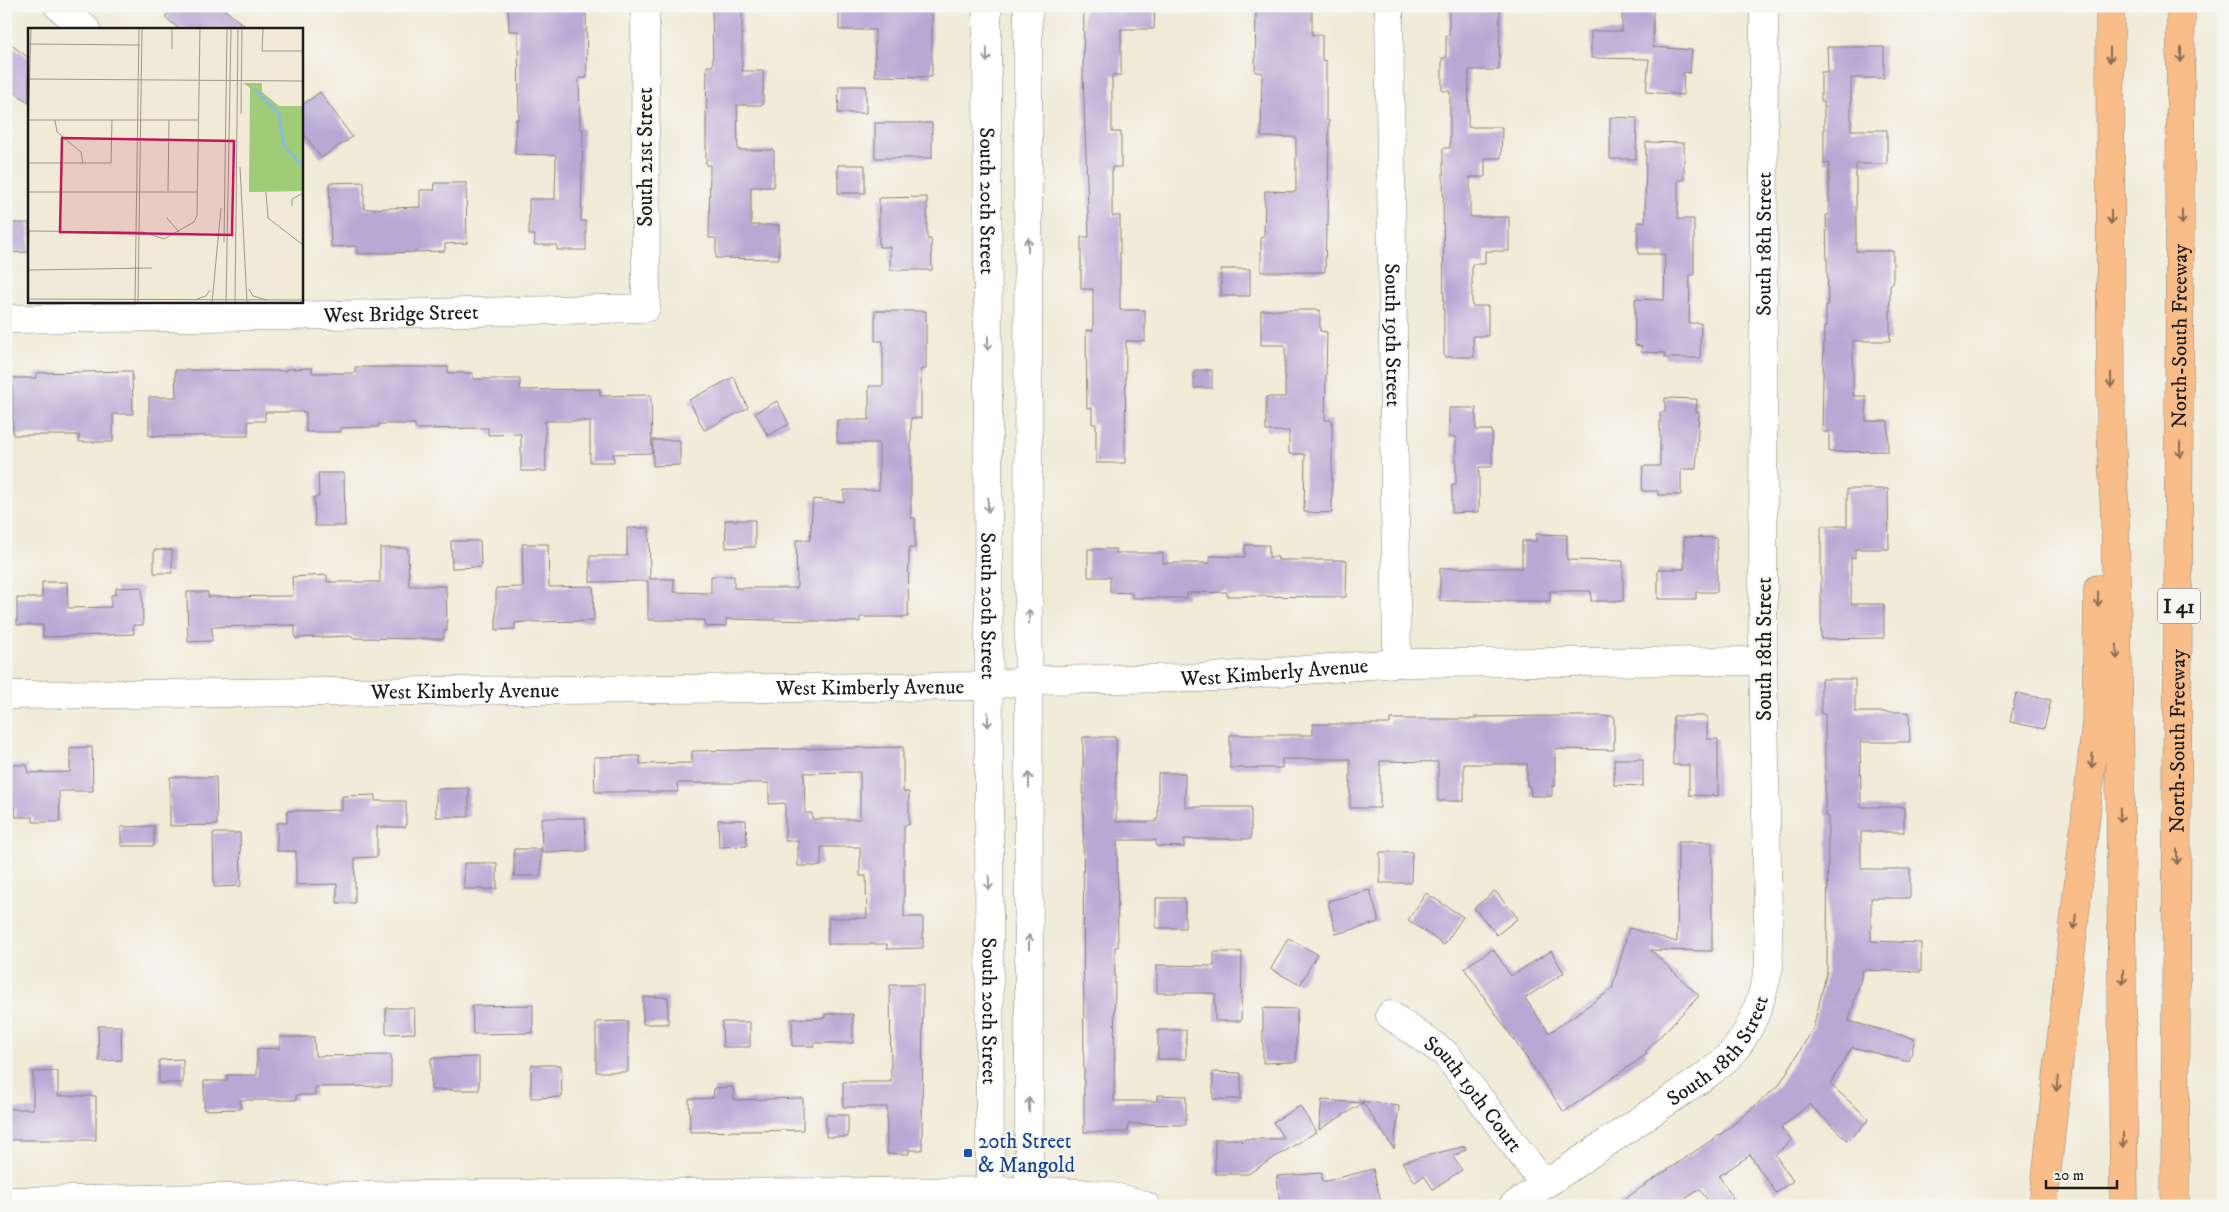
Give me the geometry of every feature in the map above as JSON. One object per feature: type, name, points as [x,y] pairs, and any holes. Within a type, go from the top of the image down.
[{"type":"highway","points":[[2110,6],[2111,428],[2120,759],[2124,1206]]},
{"type":"highway","name":"North-South Freeway","points":[[2175,1206],[2181,6]]},
{"type":"highway","points":[[2043,1206],[2096,723],[2100,484],[2111,428]]},
{"type":"street","points":[[58,6],[85,28]]},
{"type":"street","name":"South 21st Street","points":[[645,6],[646,308]]},
{"type":"street","name":"South 20th Street","points":[[987,6],[990,1199]]},
{"type":"street","name":"South 20th Street","points":[[1028,6],[1029,1199]]},
{"type":"street","name":"South 19th Street","points":[[1389,6],[1397,663]]},
{"type":"street","name":"South 18th Street","points":[[1513,1206],[1701,1079],[1729,1056],[1747,1031],[1762,997],[1769,967],[1763,661],[1764,6]]},
{"type":"street","name":"West Bridge Street","points":[[6,319],[286,309],[646,308]]},
{"type":"street","name":"West Kimberly Avenue","points":[[6,695],[988,686],[1029,680],[1200,678],[1397,663],[1763,661]]},
{"type":"street","name":"South 19th Court","points":[[1390,1015],[1446,1054],[1544,1184]]},
{"type":"street","points":[[6,1201],[495,1194],[1029,1199],[1087,1194],[1137,1202],[1146,1206]]},
{"type":"building","points":[[174,6],[220,6],[247,28],[178,28],[165,17]]},
{"type":"building","points":[[508,6],[586,6],[587,78],[579,78],[580,128],[583,129],[581,221],[586,221],[586,250],[557,250],[557,245],[534,245],[535,235],[529,235],[529,199],[555,199],[556,155],[515,154],[516,119],[519,119],[518,31],[509,31]]},
{"type":"building","points":[[712,6],[742,6],[742,71],[763,71],[763,105],[737,105],[738,150],[774,150],[774,187],[751,187],[751,225],[779,225],[779,259],[716,258],[716,238],[709,238],[710,165],[706,165],[706,124],[707,66],[713,66]]},
{"type":"building","points":[[932,6],[932,77],[875,76],[875,30],[839,30],[839,7]]},
{"type":"building","points":[[1084,6],[1155,6],[1154,29],[1121,29],[1121,75],[1112,75],[1112,132],[1121,132],[1121,167],[1112,167],[1112,216],[1120,216],[1120,310],[1145,310],[1145,341],[1126,341],[1125,463],[1096,463],[1096,424],[1092,424],[1092,408],[1087,408],[1086,330],[1093,331],[1093,289],[1081,289],[1081,237],[1089,237],[1083,75]]},
{"type":"building","points":[[1256,6],[1312,6],[1312,35],[1322,35],[1322,60],[1326,61],[1326,120],[1329,120],[1328,226],[1326,226],[1325,272],[1261,272],[1261,237],[1264,238],[1265,191],[1296,192],[1296,137],[1261,137],[1262,72],[1255,72]]},
{"type":"building","points":[[1449,6],[1500,6],[1499,70],[1469,70],[1468,127],[1502,127],[1501,158],[1485,158],[1485,177],[1470,177],[1470,217],[1509,217],[1509,251],[1485,251],[1485,264],[1472,264],[1472,306],[1488,306],[1488,336],[1473,336],[1474,357],[1444,357],[1443,148],[1450,148],[1450,91],[1442,91],[1442,58],[1446,58],[1446,35],[1449,36]]},
{"type":"building","points":[[1622,6],[1653,6],[1653,47],[1692,50],[1690,73],[1684,72],[1683,95],[1646,92],[1649,59],[1591,58],[1591,31],[1622,31]]},
{"type":"building","points":[[6,41],[28,57],[28,102],[6,86]]},
{"type":"building","points":[[1827,47],[1884,47],[1884,78],[1851,78],[1851,130],[1887,130],[1887,164],[1856,164],[1856,251],[1893,251],[1893,284],[1890,284],[1890,341],[1853,341],[1853,396],[1866,396],[1866,421],[1888,421],[1888,451],[1829,452],[1829,432],[1822,432],[1824,327],[1826,327],[1826,305],[1828,305],[1826,215],[1829,215],[1829,163],[1824,164],[1824,101],[1821,101],[1821,72],[1828,72]]},
{"type":"building","points":[[839,86],[866,86],[866,113],[838,113]]},
{"type":"building","points":[[320,92],[352,137],[321,158],[302,131],[302,105]]},
{"type":"building","points":[[1610,117],[1637,118],[1636,159],[1610,159]]},
{"type":"building","points":[[875,123],[932,123],[932,158],[875,158]]},
{"type":"building","points":[[1646,142],[1684,143],[1684,180],[1678,180],[1678,219],[1694,219],[1694,275],[1690,275],[1689,323],[1701,323],[1700,358],[1665,358],[1665,353],[1641,352],[1642,346],[1635,345],[1635,299],[1664,300],[1665,254],[1638,254],[1638,222],[1645,222]]},
{"type":"building","points":[[838,165],[865,165],[865,193],[838,193]]},
{"type":"building","points":[[364,182],[364,209],[420,207],[420,190],[435,190],[434,183],[466,183],[467,243],[445,244],[445,251],[357,254],[357,246],[331,247],[329,183]]},
{"type":"building","points":[[927,197],[927,239],[931,239],[932,270],[890,270],[890,247],[879,247],[879,198]]},
{"type":"building","points":[[7,223],[28,223],[28,252],[8,253]]},
{"type":"building","points":[[1221,269],[1250,269],[1250,296],[1221,296]]},
{"type":"building","points":[[1261,310],[1320,310],[1320,331],[1327,332],[1325,420],[1332,420],[1332,513],[1304,512],[1305,454],[1289,454],[1289,431],[1266,431],[1266,397],[1285,397],[1285,345],[1261,345]]},
{"type":"building","points":[[875,311],[926,311],[926,369],[921,369],[921,418],[911,418],[911,518],[915,518],[915,548],[909,548],[908,617],[860,617],[860,622],[726,619],[726,626],[705,627],[705,620],[648,620],[648,581],[590,582],[590,556],[627,556],[627,528],[649,528],[650,579],[674,579],[674,592],[711,593],[711,576],[734,576],[734,588],[797,588],[796,540],[810,540],[813,499],[844,502],[844,490],[879,490],[879,443],[837,443],[837,420],[869,420],[869,386],[883,386],[883,341],[875,341]]},
{"type":"building","points":[[355,367],[448,367],[448,373],[473,373],[473,379],[520,379],[520,390],[600,389],[600,396],[651,395],[652,453],[613,454],[614,462],[590,462],[590,421],[545,421],[546,471],[521,471],[521,434],[488,435],[488,428],[415,429],[415,424],[378,424],[378,427],[340,428],[340,432],[306,432],[306,412],[265,412],[265,421],[248,421],[248,436],[149,436],[149,397],[176,397],[175,370],[286,371],[286,369],[312,368],[312,373],[355,373]]},
{"type":"building","points":[[1194,370],[1212,370],[1212,388],[1194,388]]},
{"type":"building","points":[[132,371],[133,414],[113,414],[113,442],[79,442],[79,435],[13,435],[12,378],[36,378],[36,373]]},
{"type":"building","points":[[734,377],[748,408],[704,430],[689,400]]},
{"type":"building","points":[[1665,398],[1697,399],[1696,412],[1699,412],[1696,469],[1681,469],[1681,495],[1658,495],[1658,491],[1642,491],[1643,466],[1660,466],[1660,412],[1665,412]]},
{"type":"building","points":[[777,401],[789,424],[768,436],[755,413]]},
{"type":"building","points":[[1449,408],[1476,408],[1476,430],[1492,430],[1492,467],[1479,467],[1479,512],[1452,513],[1452,485],[1456,485],[1456,437],[1449,437]]},
{"type":"building","points":[[653,440],[680,440],[680,465],[653,466]]},
{"type":"building","points":[[318,473],[344,473],[345,526],[315,526],[314,497],[319,497]]},
{"type":"building","points":[[1847,489],[1888,489],[1889,549],[1855,549],[1855,558],[1851,558],[1851,604],[1884,604],[1884,638],[1821,639],[1821,526],[1847,526]]},
{"type":"building","points":[[725,520],[755,520],[755,547],[726,548]]},
{"type":"building","points":[[1536,534],[1567,535],[1567,560],[1623,561],[1623,601],[1591,601],[1591,591],[1550,591],[1550,601],[1440,601],[1440,568],[1522,568],[1522,541],[1536,541]]},
{"type":"building","points":[[1684,537],[1717,538],[1717,592],[1696,592],[1696,599],[1658,599],[1658,569],[1684,569]]},
{"type":"building","points":[[451,541],[480,541],[481,567],[452,568]]},
{"type":"building","points":[[522,544],[548,544],[549,587],[593,586],[594,621],[525,622],[515,623],[515,629],[496,630],[496,588],[523,587]]},
{"type":"building","points":[[1245,545],[1269,545],[1269,557],[1278,557],[1278,560],[1347,560],[1346,597],[1227,596],[1227,592],[1187,593],[1187,598],[1132,598],[1132,593],[1110,592],[1110,577],[1088,577],[1088,549],[1116,549],[1116,553],[1163,553],[1163,563],[1210,563],[1210,556],[1245,557]]},
{"type":"building","points":[[380,548],[408,548],[409,586],[446,586],[447,631],[444,631],[444,639],[352,638],[352,636],[295,638],[295,625],[212,627],[212,641],[188,642],[187,592],[208,592],[208,597],[293,596],[292,577],[327,575],[327,582],[380,582]]},
{"type":"building","points":[[154,550],[172,550],[172,573],[154,573]]},
{"type":"building","points":[[42,582],[67,582],[68,608],[111,607],[111,595],[116,594],[116,588],[142,587],[143,625],[133,625],[134,634],[43,637],[43,625],[17,625],[17,598],[42,598]]},
{"type":"building","points":[[1821,679],[1855,679],[1855,712],[1909,712],[1910,742],[1860,742],[1861,807],[1904,807],[1904,832],[1861,832],[1861,869],[1910,869],[1910,898],[1871,898],[1871,941],[1921,943],[1921,972],[1863,970],[1849,1021],[1915,1039],[1909,1062],[1852,1047],[1830,1084],[1869,1119],[1848,1141],[1809,1104],[1781,1128],[1792,1140],[1775,1155],[1793,1181],[1776,1193],[1750,1155],[1719,1176],[1738,1206],[1711,1206],[1700,1189],[1675,1206],[1614,1206],[1728,1129],[1779,1085],[1813,1029],[1827,971],[1828,816],[1825,816],[1825,714],[1821,714]]},
{"type":"building","points":[[2016,693],[2051,700],[2044,729],[2010,722]]},
{"type":"building","points":[[1614,716],[1614,750],[1555,749],[1555,786],[1552,786],[1552,796],[1531,796],[1530,786],[1527,786],[1527,764],[1464,764],[1464,801],[1438,801],[1438,762],[1380,761],[1380,808],[1350,808],[1350,759],[1282,759],[1282,768],[1230,768],[1230,735],[1313,735],[1313,724],[1390,724],[1390,719]]},
{"type":"building","points":[[1673,716],[1707,716],[1707,739],[1718,739],[1718,796],[1689,795],[1689,765],[1673,765]]},
{"type":"building","points":[[1083,737],[1116,737],[1116,822],[1156,822],[1156,819],[1158,819],[1158,773],[1185,773],[1185,807],[1251,807],[1251,839],[1184,839],[1184,847],[1156,846],[1156,840],[1117,840],[1118,947],[1115,947],[1114,1101],[1157,1101],[1157,1095],[1186,1096],[1186,1125],[1128,1124],[1128,1132],[1084,1132]]},
{"type":"building","points":[[92,747],[93,791],[59,791],[60,822],[33,822],[33,817],[15,817],[16,808],[6,808],[6,765],[27,765],[28,773],[70,772],[70,748]]},
{"type":"building","points":[[903,747],[903,792],[909,792],[909,825],[904,825],[904,917],[923,917],[923,948],[887,949],[887,944],[828,944],[828,918],[867,918],[866,876],[860,876],[860,847],[821,847],[821,866],[798,866],[798,841],[785,841],[785,803],[769,804],[769,783],[677,783],[678,792],[595,792],[594,757],[640,756],[640,764],[692,763],[692,751]],"holes":[[[860,772],[860,819],[812,819],[812,813],[805,813],[804,773]]]},
{"type":"building","points":[[1614,759],[1643,759],[1643,786],[1614,785]]},
{"type":"building","points":[[170,777],[216,777],[217,825],[170,826]]},
{"type":"building","points":[[469,788],[469,817],[436,817],[436,789]]},
{"type":"building","points":[[375,795],[375,801],[406,801],[406,827],[377,827],[377,857],[355,858],[355,903],[337,903],[337,884],[296,885],[296,851],[277,851],[277,823],[287,823],[287,811],[342,810],[342,796]]},
{"type":"building","points":[[541,818],[585,818],[586,851],[542,852]]},
{"type":"building","points":[[718,820],[746,820],[747,846],[719,847]]},
{"type":"building","points":[[154,826],[154,846],[121,846],[121,827]]},
{"type":"building","points":[[213,833],[240,833],[241,886],[214,887]]},
{"type":"building","points":[[1678,842],[1712,842],[1712,951],[1651,950],[1699,996],[1645,1052],[1647,1054],[1564,1112],[1464,968],[1493,949],[1511,976],[1551,951],[1564,973],[1525,998],[1549,1033],[1612,989],[1629,928],[1677,942]]},
{"type":"building","points":[[514,849],[541,849],[541,876],[514,876]]},
{"type":"building","points":[[1380,852],[1412,852],[1411,883],[1380,883]]},
{"type":"building","points":[[464,863],[497,863],[497,889],[464,889]]},
{"type":"building","points":[[1370,890],[1379,922],[1336,934],[1328,901]]},
{"type":"building","points":[[1495,891],[1518,918],[1497,935],[1474,908]]},
{"type":"building","points":[[1426,893],[1463,917],[1444,945],[1408,920]]},
{"type":"building","points":[[1156,898],[1185,898],[1185,928],[1156,928]]},
{"type":"building","points":[[1288,938],[1317,954],[1300,985],[1271,969]]},
{"type":"building","points":[[1214,952],[1242,952],[1241,1021],[1215,1021],[1215,993],[1157,993],[1157,965],[1214,966]]},
{"type":"building","points":[[890,985],[923,985],[922,1150],[909,1150],[909,1154],[887,1154],[887,1107],[843,1107],[843,1082],[891,1082]]},
{"type":"building","points":[[643,997],[668,997],[668,1024],[643,1024]]},
{"type":"building","points":[[533,1005],[533,1033],[473,1034],[472,1006]]},
{"type":"building","points":[[386,1008],[414,1008],[415,1033],[386,1034]]},
{"type":"building","points":[[1263,1008],[1297,1009],[1296,1062],[1263,1063]]},
{"type":"building","points":[[825,1014],[853,1014],[853,1043],[814,1043],[814,1046],[792,1046],[792,1019],[825,1018]]},
{"type":"building","points":[[628,1021],[628,1072],[596,1072],[596,1022]]},
{"type":"building","points":[[722,1022],[750,1022],[750,1047],[723,1047]]},
{"type":"building","points":[[98,1026],[121,1026],[122,1060],[99,1061]]},
{"type":"building","points":[[1158,1030],[1186,1030],[1186,1059],[1158,1059]]},
{"type":"building","points":[[280,1037],[314,1037],[315,1056],[391,1055],[391,1086],[315,1087],[315,1095],[296,1095],[296,1100],[240,1100],[241,1109],[204,1110],[204,1081],[227,1081],[227,1075],[257,1075],[257,1049],[280,1048]]},
{"type":"building","points":[[479,1057],[479,1090],[431,1090],[431,1058]]},
{"type":"building","points":[[183,1059],[183,1083],[159,1083],[159,1060]]},
{"type":"building","points":[[531,1065],[561,1065],[562,1097],[531,1098]]},
{"type":"building","points":[[58,1071],[58,1096],[96,1096],[96,1140],[6,1140],[6,1109],[33,1109],[33,1072]]},
{"type":"building","points":[[1213,1072],[1241,1073],[1241,1099],[1213,1099]]},
{"type":"building","points":[[733,1087],[734,1099],[736,1100],[803,1098],[803,1130],[690,1132],[689,1099],[713,1098],[714,1088]]},
{"type":"building","points":[[1322,1100],[1363,1103],[1319,1130]]},
{"type":"building","points":[[1362,1101],[1399,1106],[1394,1149]]},
{"type":"building","points":[[1300,1106],[1316,1132],[1248,1174],[1215,1174],[1215,1139],[1241,1139],[1241,1142],[1245,1139],[1284,1139],[1273,1122]]},
{"type":"building","points":[[826,1115],[848,1115],[848,1137],[826,1137]]},
{"type":"building","points":[[1465,1146],[1466,1149],[1453,1157],[1462,1170],[1433,1189],[1424,1176],[1415,1182],[1402,1162]]},
{"type":"building","points":[[1373,1169],[1382,1206],[1354,1206],[1354,1203],[1280,1206],[1277,1176],[1322,1173],[1322,1182]]},
{"type":"place","name":"20th Street & Mangold","points":[[968,1153]]}]
